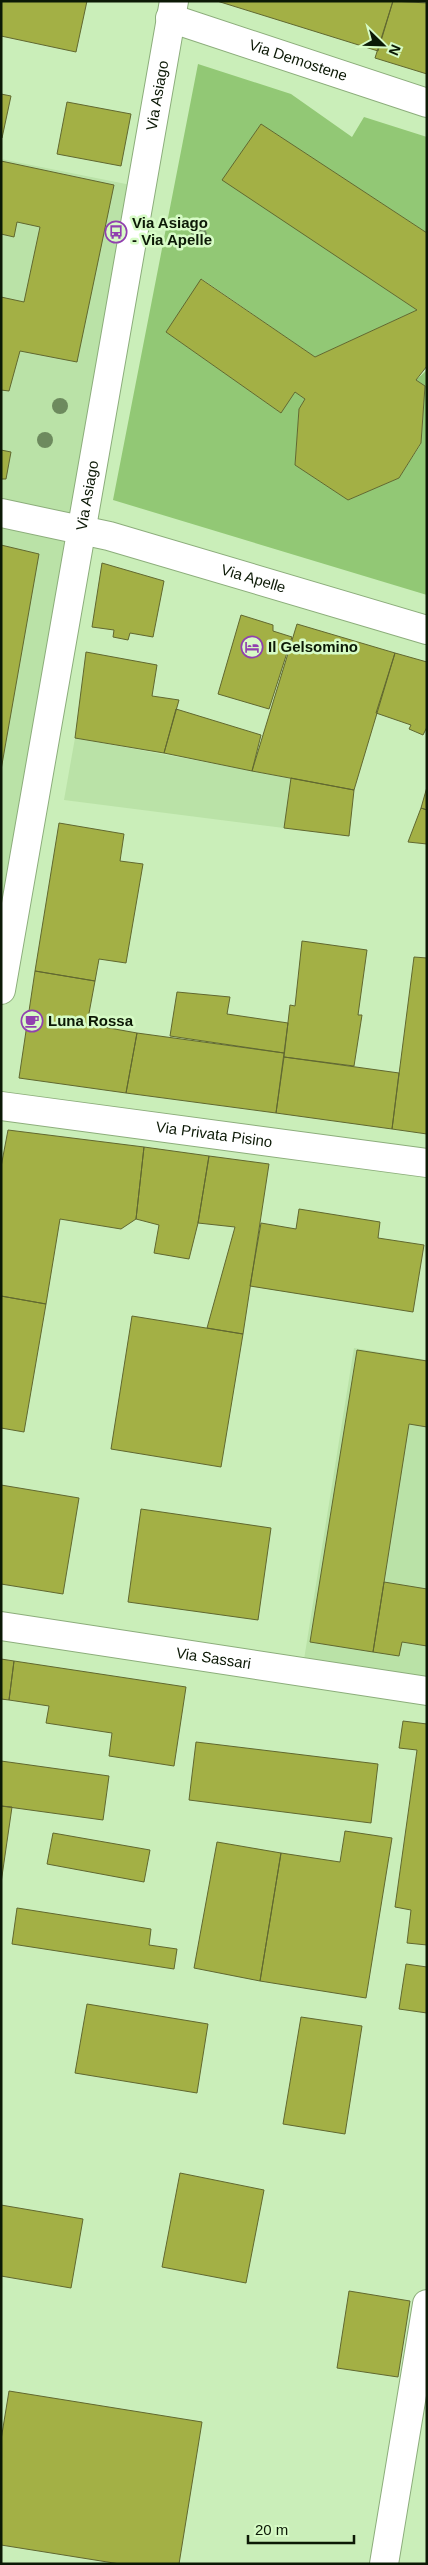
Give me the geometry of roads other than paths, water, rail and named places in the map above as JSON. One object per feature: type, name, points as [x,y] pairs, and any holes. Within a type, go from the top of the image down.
[{"type":"street","name":"Via Demostene","points":[[172,10],[427,103]]},
{"type":"street","name":"Via Asiago","points":[[1,990],[172,10]]},
{"type":"street","name":"Via Apelle","points":[[1,513],[109,536],[427,630]]},
{"type":"street","name":"Via Privata Pisino","points":[[1,1106],[427,1163]]},
{"type":"street","name":"Via Sassari","points":[[1,1626],[427,1691]]},
{"type":"street","points":[[384,2564],[427,2304]]},
{"type":"place","name":"Via Asiago - Via Apelle","points":[[116,232]]},
{"type":"place","name":"Il Gelsomino","points":[[252,647]]},
{"type":"place","name":"Luna Rossa","points":[[32,1021]]}]
